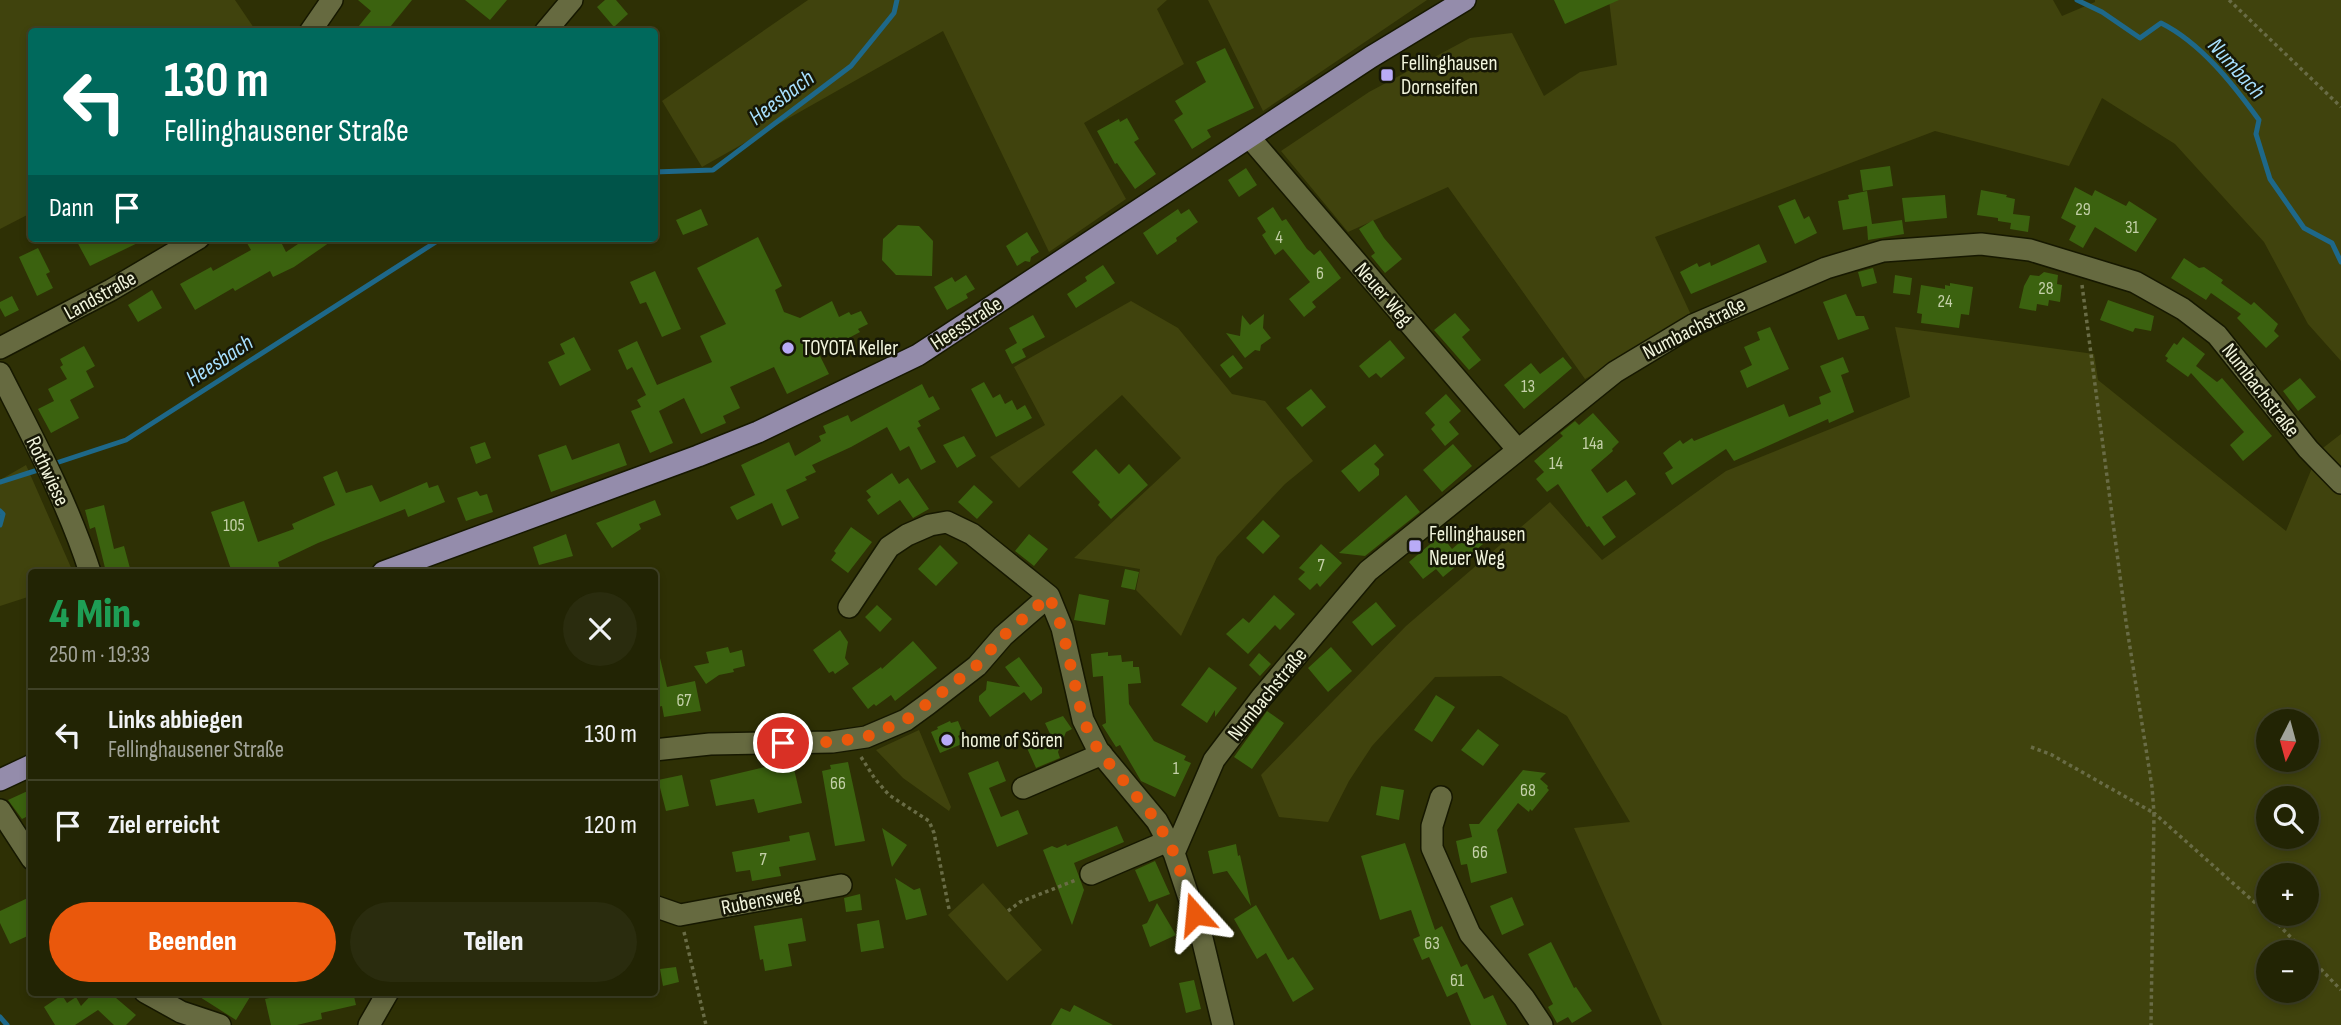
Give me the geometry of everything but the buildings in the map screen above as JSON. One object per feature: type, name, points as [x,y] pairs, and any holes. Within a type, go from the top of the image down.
[{"type":"main road","name":"Heesstraße","points":[[391,569],[578,502],[758,432],[918,355],[1371,57],[1465,0]]},
{"type":"main road","points":[[0,780],[28,767]]},
{"type":"street","points":[[313,28],[332,0]]},
{"type":"street","points":[[548,28],[572,0]]},
{"type":"street","name":"Neuer Weg","points":[[1250,138],[1518,450]]},
{"type":"street","name":"Landstraße","points":[[0,348],[111,290],[192,242]]},
{"type":"street","name":"Numbachstraße","points":[[1171,847],[1214,760],[1261,698],[1368,571],[1639,355],[1693,325],[1826,268],[1884,251],[1981,244],[2030,250],[2135,282],[2183,309],[2217,335],[2308,449],[2341,483]]},
{"type":"street","name":"Rothwiese","points":[[0,373],[46,466],[89,569]]},
{"type":"street","points":[[849,607],[889,547],[930,525],[947,522],[972,534],[1049,596],[1062,628],[1083,720],[1102,754],[1157,821],[1171,847],[1201,934],[1223,1025]]},
{"type":"street","points":[[658,750],[710,744],[832,742],[866,737],[906,720],[976,666],[1003,636],[1049,596]]},
{"type":"street","points":[[1023,788],[1102,754]]},
{"type":"street","points":[[1440,797],[1432,826],[1432,848],[1470,934],[1524,998],[1542,1025]]},
{"type":"street","points":[[0,810],[28,853]]},
{"type":"street","points":[[1091,874],[1171,847]]},
{"type":"street","name":"Rubensweg","points":[[658,907],[680,915],[841,885]]},
{"type":"street","points":[[152,996],[181,1012],[220,1025]]},
{"type":"street","points":[[369,1025],[386,996]]},
{"type":"path","points":[[2229,0],[2341,107]]},
{"type":"path","points":[[2083,265],[2083,290],[2097,404],[2126,622],[2152,787],[2154,813],[2151,1025]]},
{"type":"path","points":[[854,738],[875,779],[889,795],[929,821],[934,833],[949,908]]},
{"type":"path","points":[[2031,747],[2052,755],[2154,813],[2293,940]]},
{"type":"path","points":[[1008,911],[1020,902],[1091,874]]},
{"type":"path","points":[[680,915],[706,1025]]},
{"type":"path","points":[[2319,967],[2341,990]]},
{"type":"shaded area","points":[[0,0],[235,0],[254,28],[28,28],[28,215],[0,229]]},
{"type":"shaded area","points":[[808,0],[1167,0],[1157,9],[1184,64],[1084,123],[1126,199],[1049,252],[943,31],[702,167],[662,101]]},
{"type":"shaded area","points":[[1208,0],[1427,0],[1263,111]]},
{"type":"shaded area","points":[[1609,0],[2053,0],[2062,16],[2095,0],[2341,0],[2341,361],[2308,324],[2264,242],[2175,144],[2102,98],[2069,166],[1935,131],[1655,237],[1692,317],[1585,379],[1448,187],[1348,232],[1281,151],[1369,92],[1470,38],[1512,33],[1544,96],[1580,72],[1617,65]]},
{"type":"shaded area","points":[[1131,301],[1178,328],[1232,394],[1265,401],[1313,461],[1285,484],[1217,557],[1181,636],[1136,590],[1140,569],[1074,558],[1181,458],[1122,395],[1019,488],[990,457],[1045,425],[1014,367]]},
{"type":"shaded area","points":[[1895,327],[2094,354],[2098,380],[2286,531],[2319,451],[2341,434],[2341,1025],[1662,1025],[1574,828],[1630,822],[1567,716],[1501,676],[1435,677],[1372,746],[1349,781],[1328,822],[1279,817],[1261,775],[1406,626],[1550,502],[1602,560],[1726,471],[1910,397]]},
{"type":"shaded area","points":[[26,465],[72,569],[28,569],[28,597],[0,606],[0,480]]},
{"type":"shaded area","points":[[919,730],[951,807],[949,811],[903,778],[876,750]]},
{"type":"shaded area","points":[[983,883],[1042,950],[1007,981],[948,915]]},
{"type":"waterway","name":"Heesbach","points":[[658,172],[713,170],[851,66],[894,13],[897,0]]},
{"type":"waterway","name":"Numbach","points":[[2077,0],[2102,12],[2140,38],[2161,23],[2176,31],[2203,53],[2259,120],[2256,134],[2270,179],[2304,228],[2332,243],[2341,262]]},
{"type":"waterway","name":"Heesbach","points":[[50,465],[126,440],[436,242]]},
{"type":"waterway","name":"Heesbach","points":[[0,482],[41,469]]},
{"type":"waterway","name":"Heesbach","points":[[0,511],[3,514],[0,525]]},
{"type":"waterway","points":[[0,1017],[7,1025]]},
{"type":"place","name":"Fellinghausen Dornseifen","points":[[1387,75]]},
{"type":"place","name":"TOYOTA Keller","points":[[788,348]]},
{"type":"place","name":"Fellinghausen Neuer Weg","points":[[1415,546]]},
{"type":"place","name":"home of Sören","points":[[947,740]]},
{"type":"route","points":[[783,743],[832,742],[866,737],[906,720],[976,666],[1003,636],[1049,596],[1062,628],[1083,720],[1098,750],[1157,821],[1174,853],[1195,914]]}]
